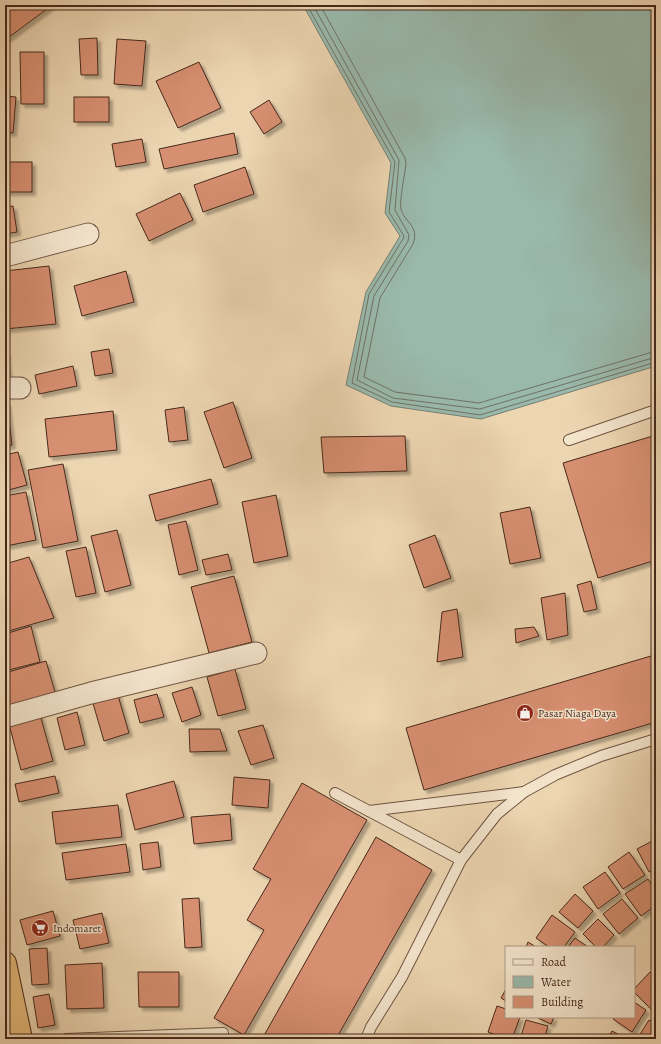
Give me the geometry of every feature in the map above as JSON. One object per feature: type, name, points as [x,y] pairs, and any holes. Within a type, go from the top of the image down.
[{"type":"highway","points":[[5,963],[21,1039]]},
{"type":"street","points":[[5,256],[88,234]]},
{"type":"street","points":[[5,717],[91,693],[256,653]]},
{"type":"lane","points":[[569,440],[656,410]]},
{"type":"lane","points":[[366,1039],[371,1027],[402,977],[461,860],[497,814],[524,792],[555,775],[601,756],[656,740]]},
{"type":"lane","points":[[369,811],[524,792]]},
{"type":"lane","points":[[335,793],[461,860]]},
{"type":"lane","points":[[66,1039],[223,1033]]},
{"type":"water","points":[[303,5],[656,5],[656,366],[481,419],[391,406],[346,385],[366,292],[400,236],[385,213],[391,163]]},
{"type":"building","points":[[5,5],[50,5],[51,6],[5,40]]},
{"type":"building","points":[[97,38],[98,75],[81,75],[79,39]]},
{"type":"building","points":[[117,39],[146,41],[142,86],[114,84]]},
{"type":"building","points":[[20,52],[44,52],[44,104],[21,104]]},
{"type":"building","points":[[199,62],[221,108],[178,128],[156,81]]},
{"type":"building","points":[[5,96],[16,97],[13,133],[5,132]]},
{"type":"building","points":[[74,97],[109,97],[109,122],[74,122]]},
{"type":"building","points":[[269,100],[282,122],[264,134],[250,112]]},
{"type":"building","points":[[234,133],[238,154],[164,169],[159,149]]},
{"type":"building","points":[[142,139],[146,162],[116,167],[112,144]]},
{"type":"building","points":[[5,162],[32,162],[32,192],[5,192]]},
{"type":"building","points":[[245,167],[254,194],[203,212],[194,185]]},
{"type":"building","points":[[180,193],[193,220],[149,241],[136,214]]},
{"type":"building","points":[[13,206],[17,232],[5,234],[5,207]]},
{"type":"building","points":[[49,266],[56,324],[5,329],[5,271]]},
{"type":"building","points":[[126,271],[134,302],[82,316],[74,286]]},
{"type":"building","points":[[109,349],[113,373],[95,376],[91,352]]},
{"type":"building","points":[[6,351],[9,381],[5,381]]},
{"type":"building","points":[[73,366],[77,386],[39,394],[35,375]]},
{"type":"building","points":[[233,402],[252,458],[224,468],[204,412]]},
{"type":"building","points":[[5,403],[7,403],[12,445],[5,446]]},
{"type":"building","points":[[184,407],[188,440],[169,442],[165,410]]},
{"type":"building","points":[[113,411],[117,450],[49,457],[45,419]]},
{"type":"building","points":[[656,435],[656,560],[598,578],[563,463]]},
{"type":"building","points":[[405,436],[407,471],[324,473],[321,437]]},
{"type":"building","points":[[18,452],[27,485],[5,491],[5,455]]},
{"type":"building","points":[[63,464],[78,541],[43,548],[28,470]]},
{"type":"building","points":[[211,479],[218,504],[156,521],[149,495]]},
{"type":"building","points":[[26,492],[36,540],[6,546],[5,496]]},
{"type":"building","points":[[276,495],[288,556],[254,563],[242,502]]},
{"type":"building","points":[[530,507],[541,558],[510,564],[500,513]]},
{"type":"building","points":[[186,521],[198,570],[179,575],[168,525]]},
{"type":"building","points":[[117,530],[131,585],[105,592],[91,536]]},
{"type":"building","points":[[435,535],[451,578],[424,588],[409,545]]},
{"type":"building","points":[[86,547],[96,593],[76,597],[66,551]]},
{"type":"building","points":[[228,554],[232,570],[206,575],[202,560]]},
{"type":"building","points":[[29,557],[54,618],[5,632],[5,564]]},
{"type":"building","points":[[234,576],[252,642],[209,653],[191,587]]},
{"type":"building","points":[[591,581],[597,609],[584,612],[577,585]]},
{"type":"building","points":[[565,593],[568,635],[547,640],[541,598]]},
{"type":"building","points":[[457,609],[463,657],[437,662],[442,612]]},
{"type":"building","points":[[31,626],[40,662],[5,671],[5,634]]},
{"type":"building","points":[[534,627],[539,636],[516,643],[515,629]]},
{"type":"building","points":[[651,656],[656,672],[656,722],[424,790],[406,728]]},
{"type":"building","points":[[46,661],[55,692],[5,707],[5,673]]},
{"type":"building","points":[[235,669],[246,709],[218,716],[207,677]]},
{"type":"building","points":[[192,687],[201,715],[182,722],[172,693]]},
{"type":"building","points":[[117,692],[129,733],[104,741],[92,700]]},
{"type":"building","points":[[157,694],[164,717],[140,723],[134,700]]},
{"type":"building","points":[[39,711],[53,761],[21,770],[8,720]]},
{"type":"building","points":[[77,712],[85,745],[65,750],[57,718]]},
{"type":"building","points":[[263,725],[274,758],[251,765],[238,731]]},
{"type":"building","points":[[189,729],[220,729],[227,751],[190,752]]},
{"type":"building","points":[[55,776],[59,793],[19,802],[15,784]]},
{"type":"building","points":[[234,777],[270,780],[268,808],[232,805]]},
{"type":"building","points":[[174,781],[184,817],[135,830],[126,794]]},
{"type":"building","points":[[302,783],[367,820],[244,1035],[214,1018],[264,930],[247,920],[271,879],[253,869]]},
{"type":"building","points":[[118,805],[122,837],[56,844],[52,812]]},
{"type":"building","points":[[230,814],[232,840],[194,844],[191,817]]},
{"type":"building","points":[[376,837],[432,870],[336,1039],[262,1039]]},
{"type":"building","points":[[656,839],[656,868],[649,872],[637,849]]},
{"type":"building","points":[[158,842],[161,867],[143,870],[140,844]]},
{"type":"building","points":[[126,844],[130,872],[66,880],[62,853]]},
{"type":"building","points":[[629,852],[645,875],[623,889],[608,867]]},
{"type":"building","points":[[605,872],[620,893],[598,909],[583,887]]},
{"type":"building","points":[[648,879],[656,891],[656,905],[641,916],[625,894]]},
{"type":"building","points":[[575,894],[593,911],[578,928],[559,912]]},
{"type":"building","points":[[199,898],[202,947],[185,948],[182,899]]},
{"type":"building","points":[[622,899],[638,918],[619,934],[603,914]]},
{"type":"building","name":"Indomaret","points":[[53,911],[60,936],[27,945],[20,920]]},
{"type":"building","points":[[102,913],[109,943],[80,949],[73,920]]},
{"type":"building","points":[[552,915],[575,932],[565,946],[548,946],[536,938]]},
{"type":"building","points":[[598,919],[614,935],[604,946],[595,946],[583,934]]},
{"type":"building","points":[[575,938],[587,946],[569,946]]},
{"type":"building","points":[[528,942],[534,946],[526,946]]},
{"type":"building","points":[[47,948],[49,984],[32,985],[29,949]]},
{"type":"building","points":[[102,963],[104,1008],[67,1009],[65,965]]},
{"type":"building","points":[[138,972],[179,972],[179,1007],[139,1007]]},
{"type":"building","points":[[650,972],[656,978],[656,1004],[651,1009],[635,993],[635,988]]},
{"type":"building","points":[[505,991],[505,1000],[501,998]]},
{"type":"building","points":[[49,994],[55,1025],[38,1028],[33,997]]},
{"type":"building","points":[[635,1003],[646,1010],[632,1032],[613,1019],[635,1018]]},
{"type":"building","points":[[497,1006],[505,1009],[505,1018],[520,1018],[512,1039],[506,1039],[488,1032]]},
{"type":"building","points":[[538,1018],[554,1018],[551,1024]]},
{"type":"building","points":[[526,1020],[548,1026],[544,1039],[520,1039]]},
{"type":"building","points":[[649,1020],[656,1024],[656,1039],[637,1039]]},
{"type":"building","points":[[612,1031],[627,1039],[607,1039]]},
{"type":"place","name":"Pasar Niaga Daya","points":[[525,713]]},
{"type":"place","name":"Indomaret","points":[[40,928]]}]
